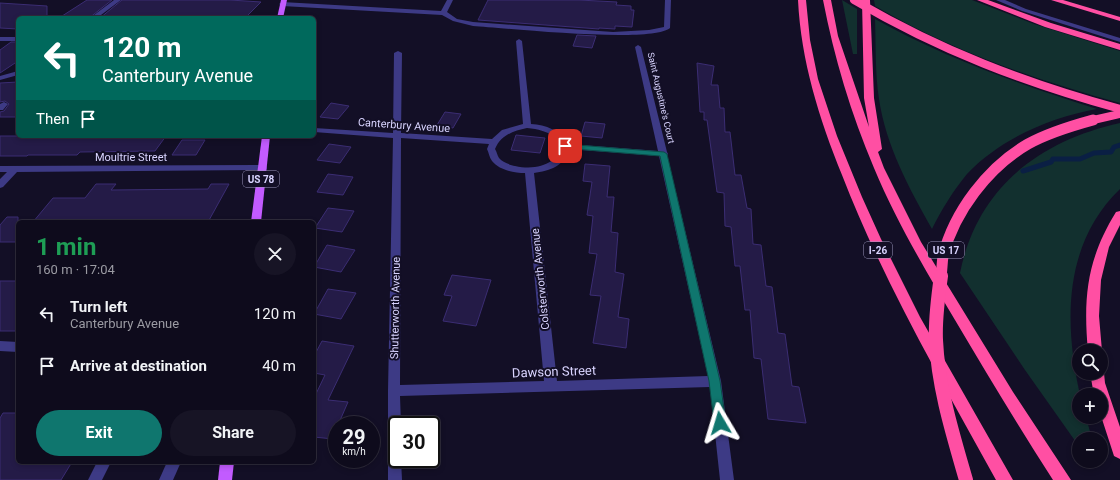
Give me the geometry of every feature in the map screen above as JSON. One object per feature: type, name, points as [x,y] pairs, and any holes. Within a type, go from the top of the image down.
[{"type":"highway","name":"I-26","points":[[802,0],[804,34],[810,64],[827,124],[847,177],[881,255],[915,322],[1005,480]]},
{"type":"highway","points":[[854,0],[875,13],[932,42],[987,66],[1058,91],[1120,109]]},
{"type":"highway","points":[[866,0],[868,98],[874,124],[879,168]]},
{"type":"highway","points":[[981,0],[1048,25],[1120,47]]},
{"type":"highway","points":[[1055,0],[1120,18]]},
{"type":"highway","points":[[828,3],[855,104],[879,168],[916,243],[1008,396],[1063,480]]},
{"type":"highway","name":"US 17","points":[[966,480],[952,432],[942,386],[936,339],[939,293],[944,255],[957,222],[978,189],[994,171],[1018,150],[1048,135],[1084,122],[1120,114]]},
{"type":"highway","points":[[1094,344],[1091,306],[1094,278],[1103,247],[1120,215]]},
{"type":"highway","points":[[1098,380],[1120,451]]},
{"type":"main road","points":[[280,16],[283,2]]},
{"type":"main road","name":"US 78","points":[[256,220],[266,138]]},
{"type":"main road","points":[[225,480],[227,464]]},
{"type":"street","points":[[96,16],[118,0]]},
{"type":"street","points":[[330,7],[335,0]]},
{"type":"street","points":[[443,12],[450,0]]},
{"type":"street","points":[[283,2],[330,7],[443,12],[455,20],[473,24],[614,34],[629,31],[662,31],[667,28],[668,0]]},
{"type":"street","points":[[999,0],[1024,10],[1120,40]]},
{"type":"street","points":[[0,39],[16,39]]},
{"type":"street","points":[[519,41],[527,126]]},
{"type":"street","name":"Saint Augustine's Court","points":[[638,47],[664,154],[715,381],[727,480]]},
{"type":"street","name":"Shutterworth Avenue","points":[[395,480],[394,391],[398,53]]},
{"type":"street","points":[[0,78],[16,74]]},
{"type":"street","points":[[527,126],[546,128],[559,136],[565,146],[563,154],[558,162],[548,167],[529,171],[510,168],[496,160],[491,149],[493,142],[510,129],[527,126]]},
{"type":"street","name":"Canterbury Avenue","points":[[316,130],[493,142]]},
{"type":"street","points":[[565,146],[664,154]]},
{"type":"street","name":"Moultrie Street","points":[[0,169],[263,168]]},
{"type":"street","points":[[0,185],[15,169]]},
{"type":"street","name":"Colsterworth Avenue","points":[[529,171],[551,386]]},
{"type":"street","points":[[0,346],[16,347]]},
{"type":"street","name":"Dawson Street","points":[[394,391],[715,381]]},
{"type":"street","points":[[95,480],[103,464]]},
{"type":"street","points":[[166,480],[173,464]]},
{"type":"green space","points":[[842,0],[857,9],[857,54],[853,54]]},
{"type":"green space","points":[[874,0],[972,0],[1034,24],[1120,51],[1120,103],[1025,74],[963,50],[904,22],[875,6]]},
{"type":"green space","points":[[875,19],[929,46],[984,70],[1097,109],[1044,124],[1027,131],[995,150],[980,161],[967,174],[948,200],[932,229],[907,182],[893,150],[882,116],[877,79]]},
{"type":"green space","points":[[1120,123],[1120,189],[1101,211],[1087,234],[1078,259],[1073,286],[1071,340],[1072,380],[1077,380],[1079,388],[1072,388],[1072,424],[1088,424],[1090,432],[1072,432],[1072,437],[960,273],[968,243],[981,216],[997,193],[1016,173],[1038,156],[1063,142],[1091,131]]},
{"type":"building","points":[[87,0],[112,0],[92,16],[62,16]]},
{"type":"building","points":[[122,0],[230,0],[261,2],[247,16],[102,16]]},
{"type":"building","points":[[488,0],[579,0],[617,2],[616,5],[631,6],[631,10],[634,10],[632,27],[615,26],[615,29],[599,29],[478,20]]},
{"type":"building","points":[[0,3],[47,6],[47,16],[16,16],[16,29],[0,28]]},
{"type":"building","points":[[577,35],[596,36],[592,48],[573,46]]},
{"type":"building","points":[[11,42],[16,42],[16,62],[0,73],[0,50]]},
{"type":"building","points":[[697,63],[714,66],[711,85],[718,85],[720,108],[724,108],[725,132],[730,132],[735,175],[741,175],[747,208],[751,209],[753,244],[761,245],[766,286],[772,287],[778,333],[785,334],[792,386],[799,387],[806,423],[768,419],[761,359],[754,358],[750,310],[745,310],[740,266],[735,266],[731,227],[725,226],[724,193],[717,192],[707,120],[704,120],[704,112],[700,112]]},
{"type":"building","points":[[16,82],[16,117],[0,117],[0,112],[4,111],[9,104],[5,101],[0,102],[0,83]]},
{"type":"building","points":[[331,103],[349,106],[338,119],[320,117]]},
{"type":"building","points":[[445,112],[461,114],[453,128],[437,125]]},
{"type":"building","points":[[585,122],[605,124],[602,138],[581,136]]},
{"type":"building","points":[[516,135],[545,138],[540,153],[511,150]]},
{"type":"building","points":[[0,136],[16,136],[16,138],[165,138],[155,151],[80,152],[77,155],[0,156]]},
{"type":"building","points":[[182,140],[205,140],[196,155],[172,155]]},
{"type":"building","points":[[329,144],[351,147],[340,163],[317,160]]},
{"type":"building","points":[[585,164],[610,166],[607,197],[614,197],[611,232],[618,233],[615,272],[624,274],[618,317],[629,319],[626,348],[593,343],[601,296],[590,295],[597,254],[589,253],[593,216],[587,215],[592,182],[583,181]]},
{"type":"building","points":[[328,174],[353,177],[343,195],[317,192]]},
{"type":"building","points":[[96,184],[116,184],[111,190],[208,189],[211,184],[229,184],[209,220],[35,220],[53,198],[85,198]]},
{"type":"building","points":[[328,208],[354,211],[342,232],[316,228]]},
{"type":"building","points":[[7,217],[18,217],[18,220],[16,220],[16,242],[0,242],[0,225]]},
{"type":"building","points":[[327,245],[355,250],[341,272],[316,267],[316,264]]},
{"type":"building","points":[[452,275],[491,280],[476,326],[443,321],[452,296],[444,295]]},
{"type":"building","points":[[0,281],[16,281],[16,331],[0,331]]},
{"type":"building","points":[[328,289],[356,293],[341,319],[316,314],[316,310]]},
{"type":"building","points":[[322,341],[354,346],[328,400],[348,402],[342,416],[328,416],[328,438],[316,437],[316,394],[325,375],[316,373],[316,352]]},
{"type":"building","points":[[3,413],[16,413],[16,464],[71,464],[61,480],[0,480],[0,418]]},
{"type":"waterway","points":[[1023,171],[1051,162],[1053,159],[1080,159],[1094,153],[1111,152],[1114,147],[1120,145]]},
{"type":"route","points":[[565,146],[664,154],[715,381],[720,423]]}]
